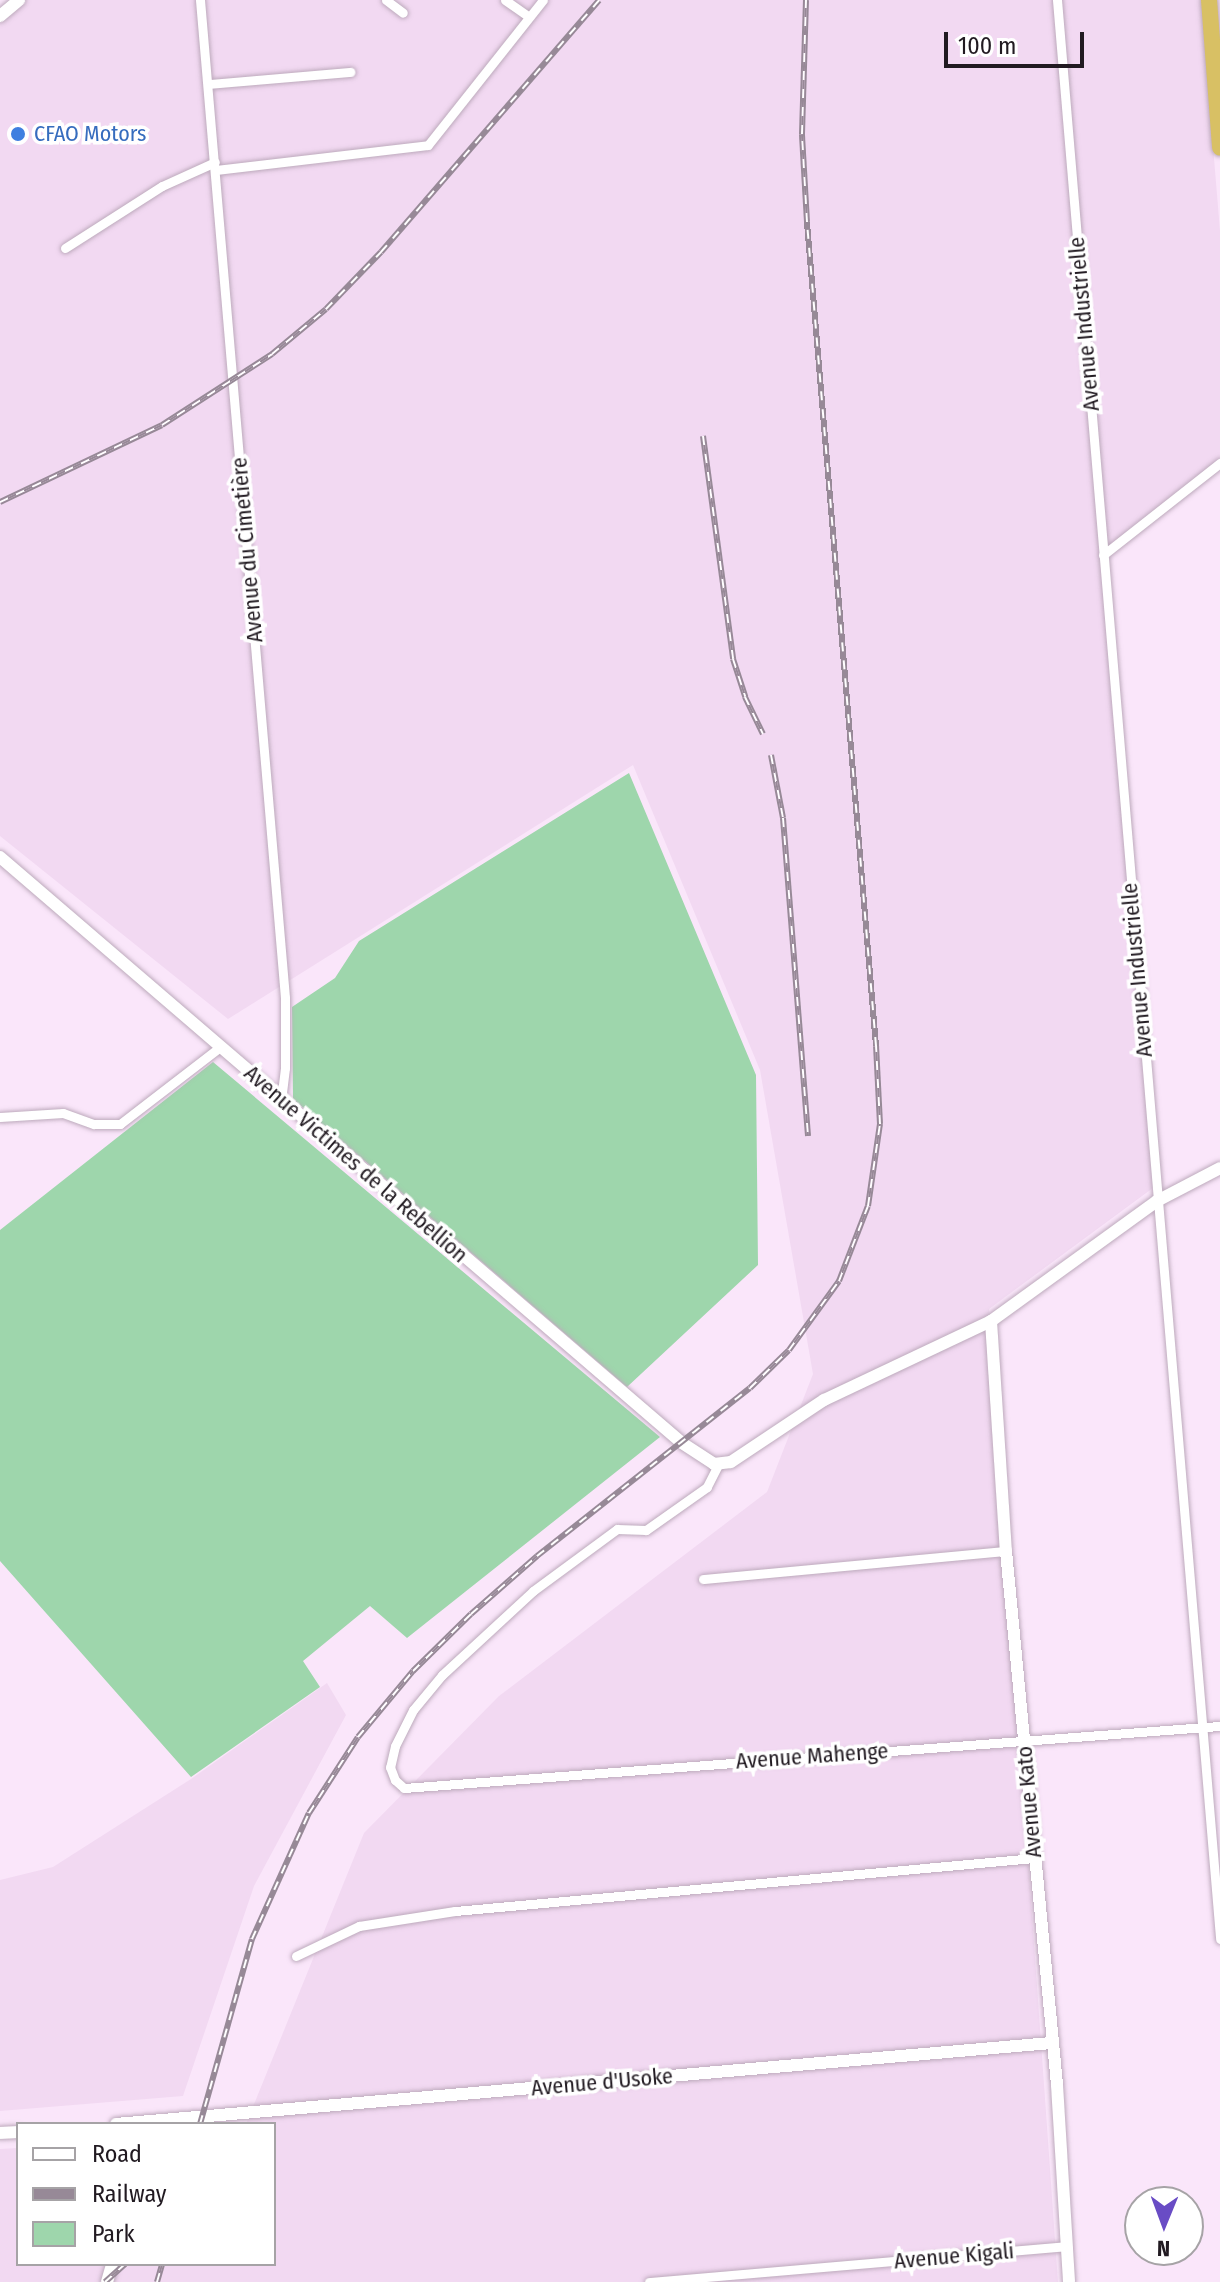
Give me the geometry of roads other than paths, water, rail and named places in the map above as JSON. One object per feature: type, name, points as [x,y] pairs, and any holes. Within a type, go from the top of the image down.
[{"type":"highway","points":[[1209,0],[1216,36],[1220,148]]},
{"type":"street","points":[[0,16],[19,0]]},
{"type":"street","name":"Avenue du Cimetière","points":[[200,0],[285,998],[285,1068],[281,1100]]},
{"type":"street","points":[[386,0],[403,13]]},
{"type":"street","points":[[505,0],[529,17]]},
{"type":"street","points":[[65,248],[162,186],[216,166],[428,145],[543,0]]},
{"type":"street","name":"Avenue Industrielle","points":[[1057,0],[1220,1939]]},
{"type":"street","points":[[209,84],[350,72]]},
{"type":"street","points":[[1103,555],[1220,463]]},
{"type":"street","name":"Avenue Victimes de la Rebellion","points":[[0,857],[682,1443],[705,1461],[718,1465]]},
{"type":"street","points":[[0,1117],[63,1113],[94,1124],[120,1124],[220,1047]]},
{"type":"street","points":[[718,1465],[737,1458],[824,1400],[991,1321],[1157,1201],[1220,1168]]},
{"type":"street","name":"Avenue Kato","points":[[991,1321],[1006,1551],[1051,2043],[1069,2282]]},
{"type":"street","name":"Avenue Mahenge","points":[[718,1465],[707,1487],[646,1530],[617,1529],[545,1581],[442,1675],[413,1710],[395,1746],[390,1767],[395,1780],[404,1788],[1220,1726]]},
{"type":"street","points":[[703,1579],[1006,1551]]},
{"type":"street","points":[[296,1956],[359,1926],[455,1911],[1034,1858]]},
{"type":"street","name":"Avenue d'Usoke","points":[[152,2122],[1051,2043]]},
{"type":"street","name":"Avenue Kigali","points":[[649,2282],[1066,2246]]},
{"type":"railway","points":[[0,502],[162,425],[272,354],[326,309],[381,252],[599,0]]},
{"type":"railway","points":[[201,2122],[252,1939],[309,1813],[358,1737],[413,1671],[471,1614],[537,1556],[750,1388],[789,1350],[839,1281],[868,1206],[880,1124],[876,1046],[807,222],[802,134],[806,0]]},
{"type":"railway","points":[[703,436],[733,659],[745,697],[763,734]]},
{"type":"railway","points":[[771,755],[783,818],[808,1136]]},
{"type":"railway","points":[[105,2282],[123,2266]]},
{"type":"railway","points":[[157,2282],[161,2266]]},
{"type":"place","name":"CFAO Motors","points":[[18,134]]}]
